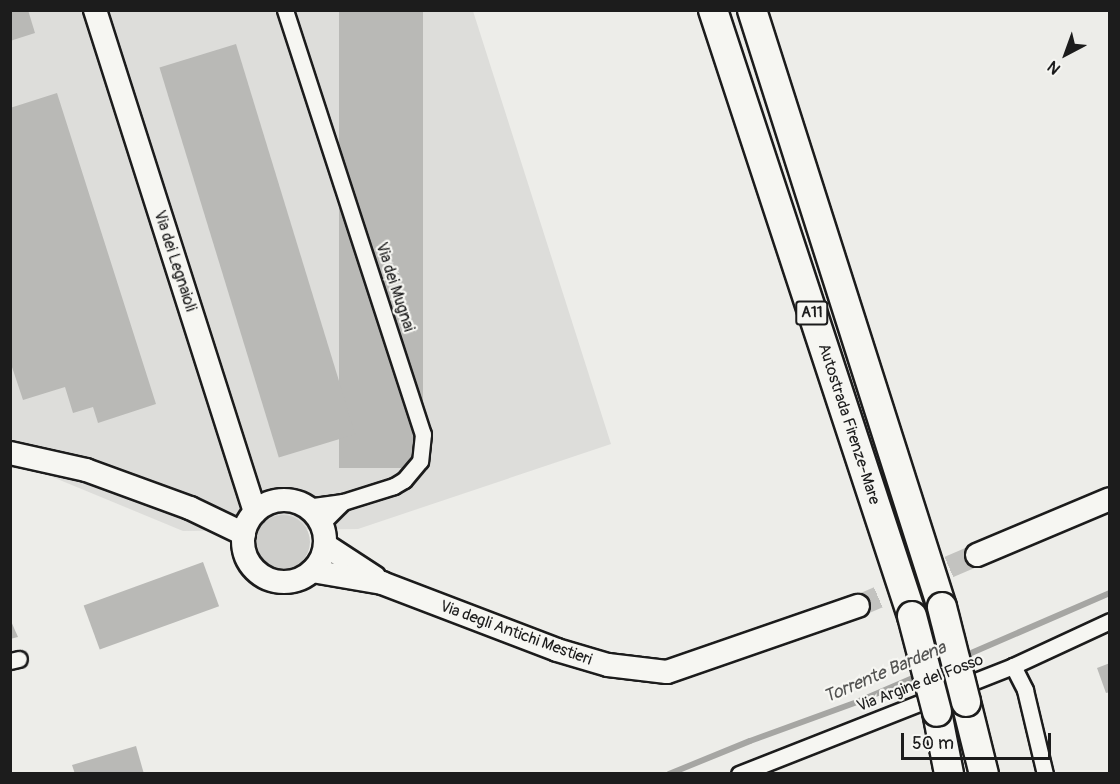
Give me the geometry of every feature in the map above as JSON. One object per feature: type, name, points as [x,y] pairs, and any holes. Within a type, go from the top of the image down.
[{"type":"highway","name":"Autostrada Firenze-Mare","points":[[713,10],[912,616],[937,712],[949,774]]},
{"type":"highway","name":"Autostrada Firenze-Mare","points":[[752,10],[942,607],[984,774]]},
{"type":"street","name":"Via dei Legnaioli","points":[[95,10],[255,512]]},
{"type":"street","name":"Via dei Mugnai","points":[[285,10],[423,434],[420,461],[404,480],[394,486],[343,502],[317,525]]},
{"type":"street","points":[[10,453],[86,471],[190,508],[244,534]]},
{"type":"street","points":[[977,555],[1110,499]]},
{"type":"street","points":[[274,502],[296,502],[317,525],[319,563],[312,571],[293,581],[271,580],[252,567],[246,557],[244,534],[255,512],[274,502]]},
{"type":"street","points":[[317,525],[343,502]]},
{"type":"street","name":"Via degli Antichi Mestieri","points":[[317,525],[382,582]]},
{"type":"street","name":"Via degli Antichi Mestieri","points":[[312,571],[382,582],[557,650],[608,665],[667,672],[705,662],[858,606]]},
{"type":"street","name":"Via Argine del Fosso","points":[[739,774],[762,769],[1013,666],[1110,621]]},
{"type":"street","points":[[1013,666],[1025,690],[1044,774]]},
{"type":"shaded area","points":[[11,11],[473,11],[611,444],[358,529],[183,531],[38,471],[11,468]]},
{"type":"shaded area","points":[[278,515],[288,515],[302,523],[308,532],[310,542],[308,552],[302,561],[288,569],[278,569],[261,557],[256,547],[256,537],[268,520]]},
{"type":"building","points":[[10,10],[28,10],[35,33],[10,41]]},
{"type":"building","points":[[339,10],[423,10],[423,468],[339,468]]},
{"type":"building","points":[[236,44],[355,434],[279,458],[159,67]]},
{"type":"building","points":[[57,93],[156,404],[98,423],[93,407],[73,413],[65,387],[23,400],[10,361],[10,108]]},
{"type":"building","points":[[203,562],[219,606],[100,650],[84,605]]},
{"type":"building","points":[[10,619],[18,637],[10,639]]},
{"type":"building","points":[[1110,663],[1110,692],[1106,693],[1097,668]]},
{"type":"building","points":[[136,746],[144,774],[75,774],[72,765]]},
{"type":"waterway","name":"Torrente Bardena","points":[[962,657],[1110,593]]},
{"type":"waterway","name":"Torrente Bardena","points":[[669,774],[750,741],[857,702],[920,675]]},
{"type":"tunnel","points":[[858,606],[977,555]]}]
